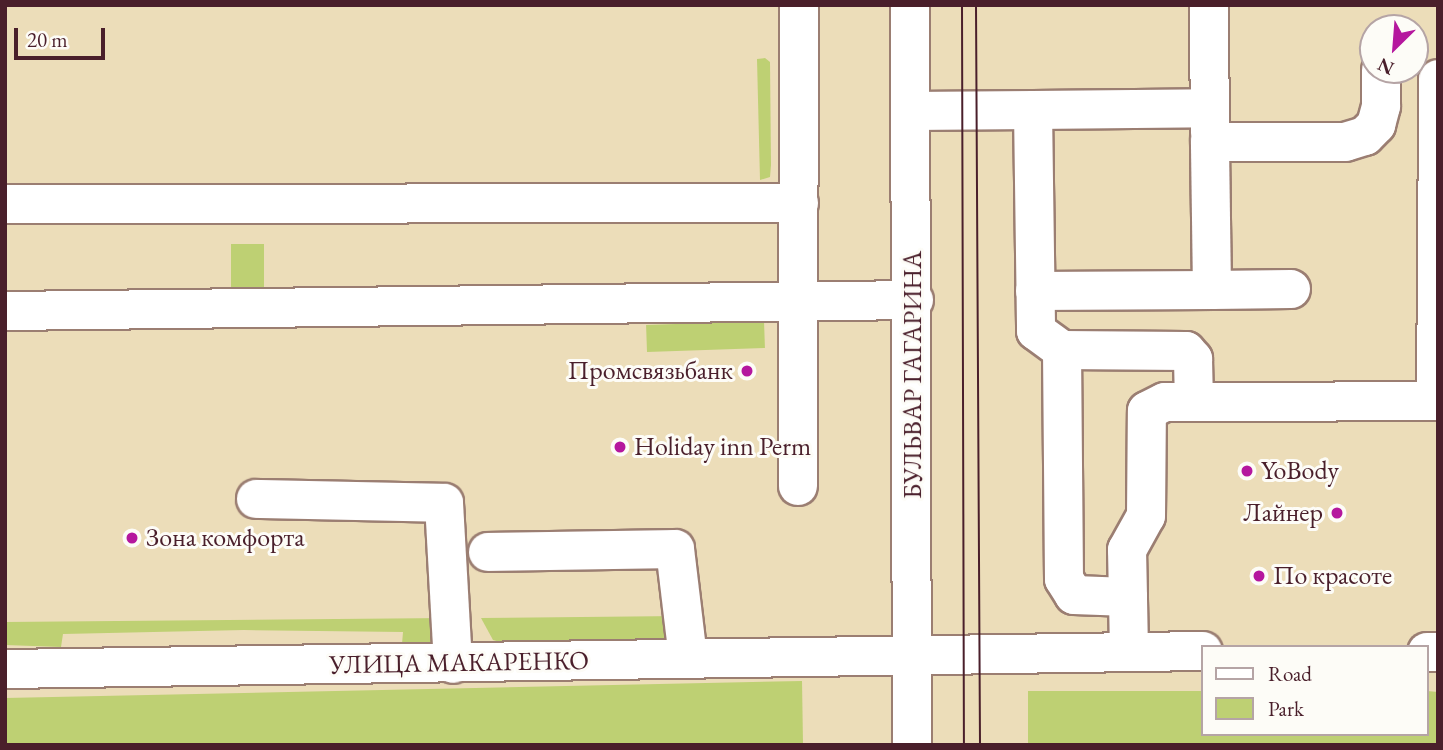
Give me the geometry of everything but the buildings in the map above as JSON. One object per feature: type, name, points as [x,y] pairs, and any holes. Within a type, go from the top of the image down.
[{"type":"main road","points":[[798,486],[799,5]]},
{"type":"main road","name":"БУЛЬВАР ГАГАРИНА","points":[[910,5],[914,300],[912,745]]},
{"type":"main road","points":[[1209,5],[1212,290]]},
{"type":"main road","points":[[1129,651],[1127,550],[1146,516],[1147,411],[1165,402],[1437,400],[1438,79]]},
{"type":"main road","points":[[911,111],[1033,110],[1210,125],[1345,142],[1365,136],[1376,125],[1381,106],[1381,84]]},
{"type":"main road","points":[[1033,110],[1035,331],[1062,350],[1186,351],[1193,359],[1194,402]]},
{"type":"main road","points":[[5,204],[799,203]]},
{"type":"main road","points":[[1035,291],[1291,289]]},
{"type":"main road","points":[[5,311],[914,300]]},
{"type":"main road","points":[[1062,350],[1064,579],[1074,595],[1128,597]]},
{"type":"main road","points":[[256,499],[444,503],[453,664]]},
{"type":"main road","points":[[488,552],[675,549],[688,658]]},
{"type":"main road","name":"УЛИЦА МАКАРЕНКО","points":[[5,668],[453,664],[1202,651]]},
{"type":"green space","points":[[765,58],[770,62],[771,165],[770,177],[760,180],[757,59]]},
{"type":"green space","points":[[231,244],[264,244],[264,288],[231,288]]},
{"type":"green space","points":[[764,321],[765,348],[647,352],[646,325]]},
{"type":"green space","points":[[680,616],[670,639],[500,642],[493,640],[481,618]]},
{"type":"green space","points":[[446,618],[440,636],[429,644],[402,644],[403,632],[244,630],[63,634],[61,647],[5,645],[5,622]]},
{"type":"green space","points":[[802,681],[803,745],[5,745],[5,698]]},
{"type":"green space","points":[[1028,691],[1202,691],[1202,736],[1429,736],[1429,691],[1438,692],[1438,745],[1028,745]]},
{"type":"tram line","points":[[962,5],[964,745]]},
{"type":"tram line","points":[[976,5],[980,745]]},
{"type":"place","name":"Промсвязьбанк","points":[[747,371]]},
{"type":"place","name":"Holiday inn Perm","points":[[620,447]]},
{"type":"place","name":"YoBody","points":[[1247,471]]},
{"type":"place","name":"Лайнер","points":[[1337,513]]},
{"type":"place","name":"Зона комфорта","points":[[132,538]]},
{"type":"place","name":"По красоте","points":[[1259,576]]}]
